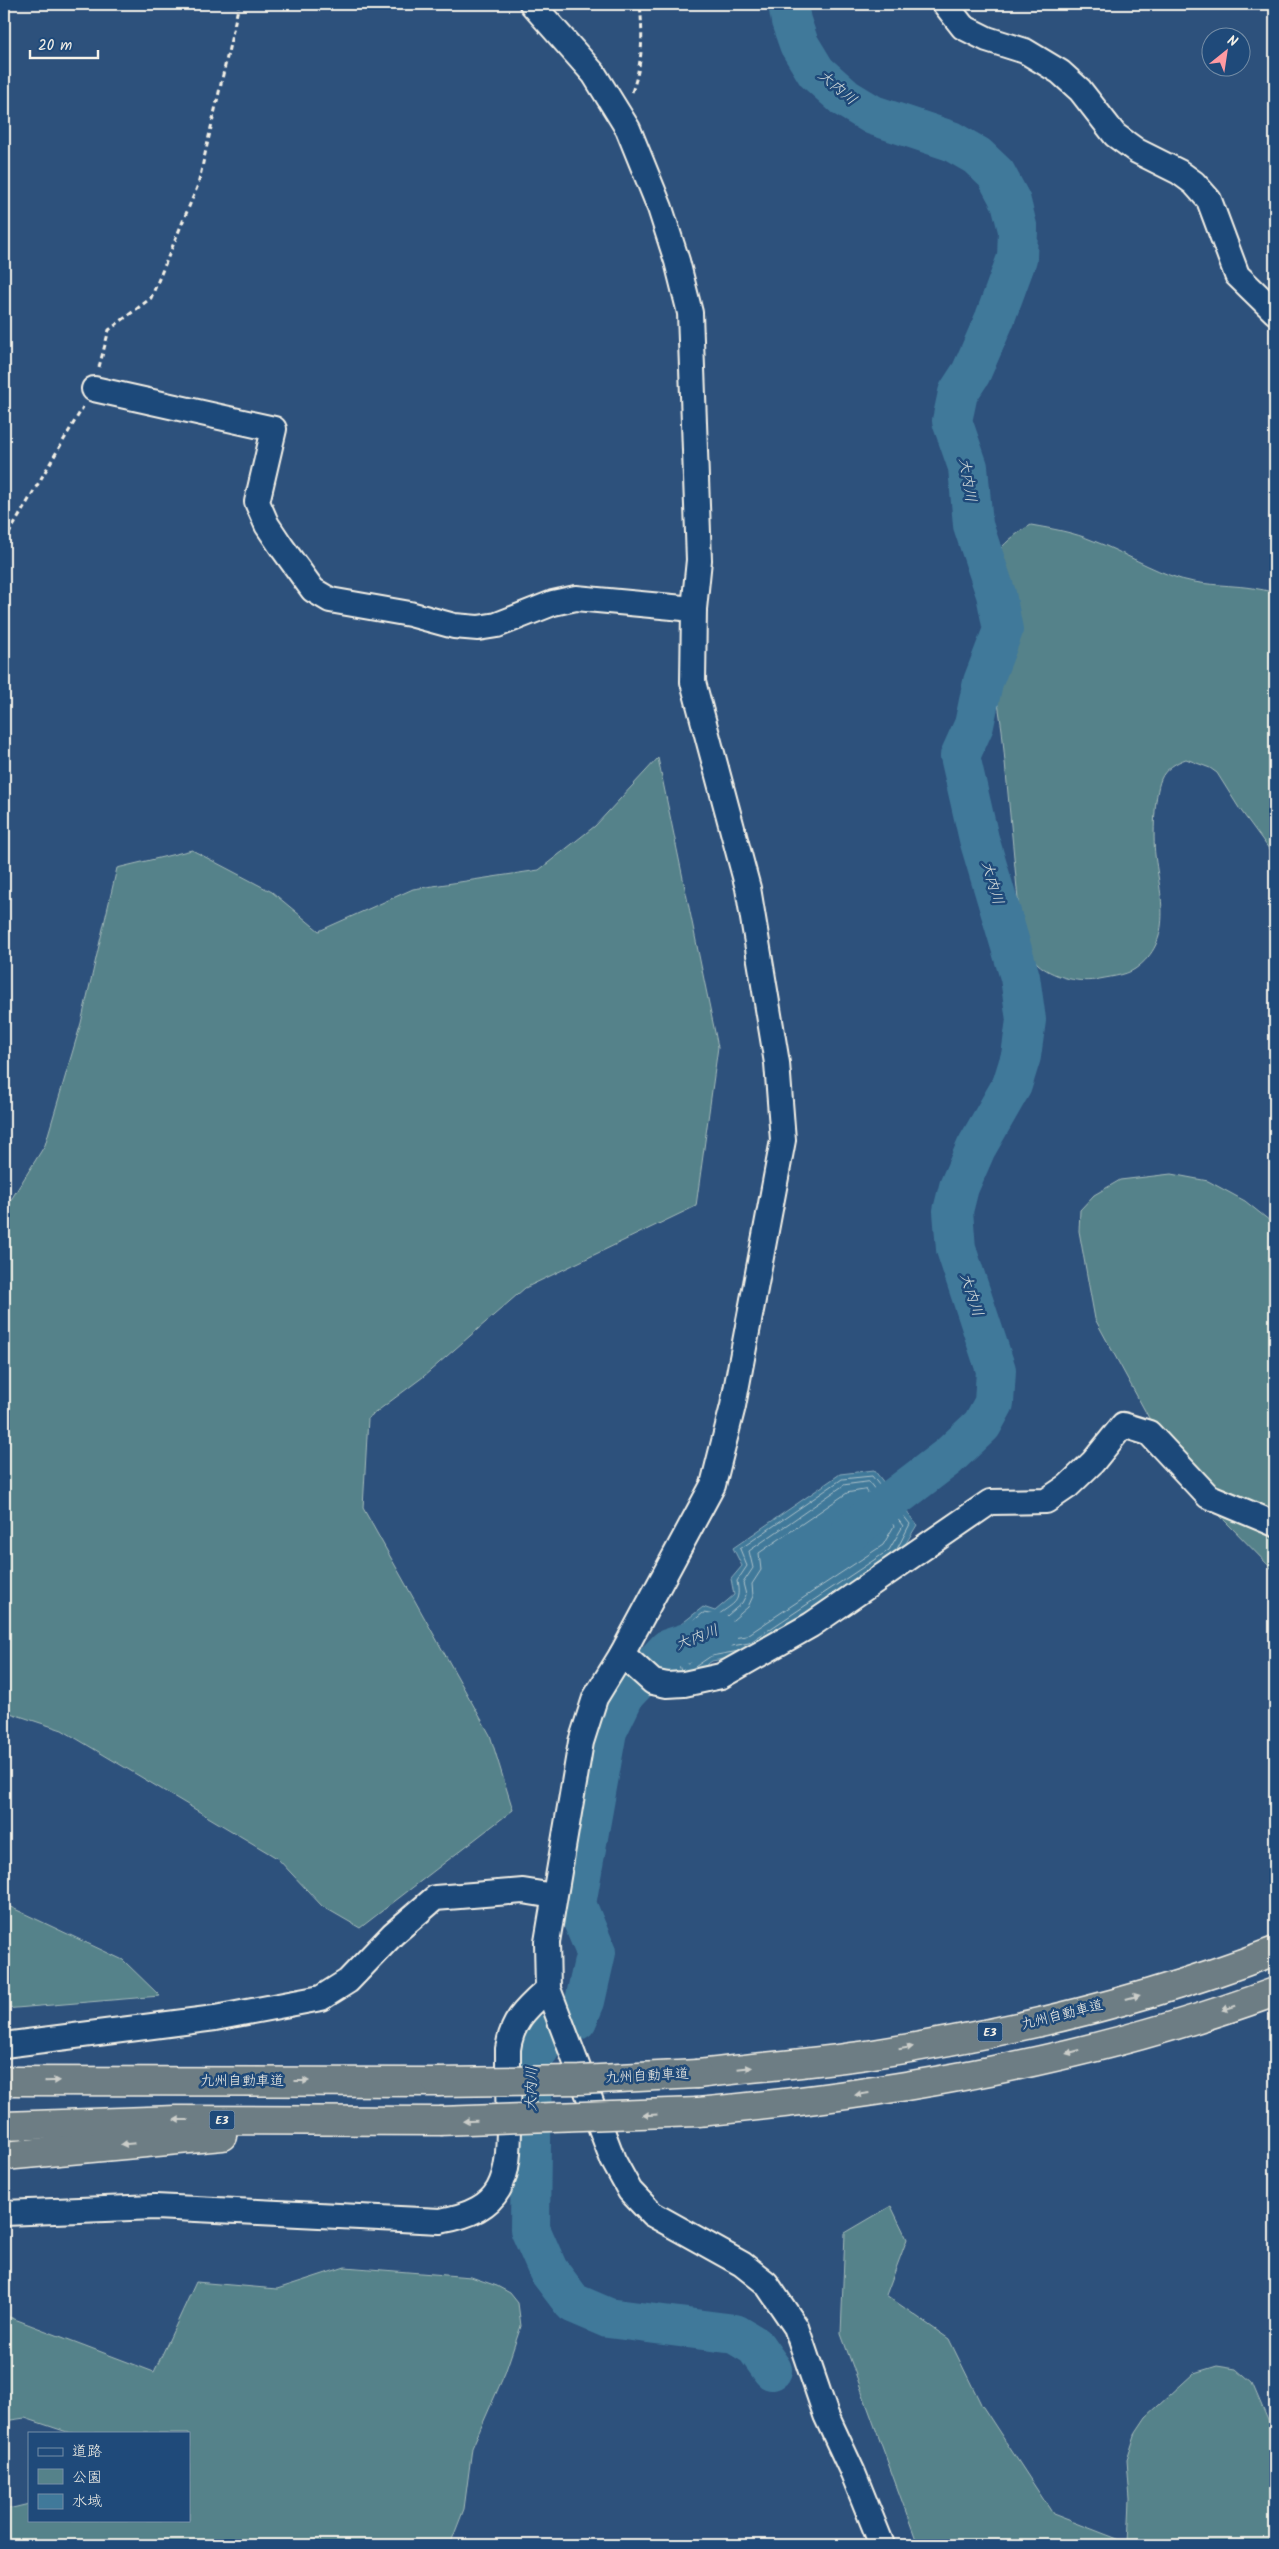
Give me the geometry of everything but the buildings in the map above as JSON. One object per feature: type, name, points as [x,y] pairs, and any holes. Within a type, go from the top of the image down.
[{"type":"highway","name":"九州自動車道","points":[[4,2082],[437,2082],[580,2080],[697,2074],[872,2054],[1032,2024],[1160,1990],[1275,1951]]},
{"type":"highway","name":"E3","points":[[4,2126],[176,2120],[440,2121],[698,2112],[801,2103],[1036,2062],[1146,2033],[1275,1992]]},
{"type":"highway","points":[[4,2156],[386,2122]]},
{"type":"street","points":[[532,4],[594,74],[628,129],[660,208],[677,261],[690,313],[699,560],[694,609],[692,682],[748,888],[777,1063],[783,1140],[733,1406],[713,1485],[622,1654],[595,1698],[581,1742],[546,1942],[548,1989],[613,2160],[630,2192],[652,2214],[742,2264],[766,2283],[796,2327],[826,2416],[853,2473],[882,2545]]},
{"type":"street","points":[[945,4],[963,27],[987,39],[1026,52],[1060,72],[1080,90],[1115,135],[1137,152],[1179,172],[1194,183],[1208,200],[1237,275],[1275,312]]},
{"type":"street","points":[[94,389],[274,429],[258,502],[267,525],[291,561],[313,590],[330,600],[410,614],[454,626],[478,628],[497,625],[553,602],[576,598],[694,609]]},
{"type":"street","points":[[622,1654],[653,1682],[667,1685],[684,1684],[722,1676],[811,1624],[990,1502],[1046,1501],[1068,1486],[1093,1462],[1123,1425],[1149,1433],[1208,1496],[1275,1524]]},
{"type":"street","points":[[4,2045],[216,2018],[321,1998],[348,1981],[393,1934],[436,1898],[523,1891],[554,1896]]},
{"type":"street","points":[[4,2213],[155,2207],[440,2221],[472,2213],[491,2199],[507,2172],[508,2049],[511,2032],[523,2013],[548,1989]]},
{"type":"path","points":[[4,542],[94,389],[108,330],[151,298],[198,185],[239,4]]},
{"type":"path","points":[[622,120],[640,69],[643,34],[640,4]]},
{"type":"green space","points":[[1031,525],[1063,531],[1086,538],[1181,579],[1205,584],[1252,588],[1275,593],[1275,857],[1239,808],[1217,773],[1210,768],[1186,759],[1172,766],[1161,779],[1155,806],[1154,847],[1162,916],[1156,945],[1148,958],[1135,969],[1121,975],[1088,981],[1057,975],[1043,968],[1022,942],[1002,730],[981,588],[983,578],[992,559],[1014,536]]},
{"type":"green space","points":[[658,758],[718,1047],[696,1206],[525,1288],[423,1377],[368,1418],[363,1508],[490,1735],[513,1810],[360,1928],[322,1906],[277,1858],[62,1730],[4,1711],[4,1211],[45,1145],[81,1023],[117,868],[192,850],[272,892],[319,931],[413,889],[539,870],[595,826]]},
{"type":"green space","points":[[1171,1174],[1208,1181],[1245,1201],[1275,1225],[1275,1572],[1180,1475],[1095,1319],[1079,1231],[1080,1210],[1094,1195],[1120,1180]]},
{"type":"green space","points":[[4,1904],[123,1960],[160,1996],[4,2009]]},
{"type":"green space","points":[[891,2206],[907,2239],[886,2295],[949,2339],[981,2404],[1053,2514],[1128,2543],[1130,2500],[1127,2460],[1136,2432],[1146,2417],[1194,2373],[1217,2366],[1236,2369],[1252,2383],[1270,2425],[1275,2502],[1275,2545],[918,2545],[841,2334],[845,2233]]},
{"type":"green space","points":[[345,2267],[471,2277],[497,2286],[510,2293],[518,2303],[521,2326],[505,2373],[472,2448],[464,2509],[450,2545],[4,2545],[4,2510],[28,2504],[28,2522],[190,2522],[190,2432],[67,2432],[25,2418],[4,2421],[4,2315],[154,2372],[196,2282],[277,2289]]},
{"type":"water","points":[[874,1470],[917,1525],[897,1558],[753,1654],[712,1661],[692,1675],[677,1678],[671,1656],[657,1643],[703,1607],[715,1611],[734,1595],[731,1579],[742,1566],[733,1548],[840,1474]]},
{"type":"waterway","name":"大内川","points":[[788,4],[791,21],[799,44],[816,72],[845,98],[873,115],[951,141],[977,156],[996,174],[1011,202],[1018,230],[1017,258],[995,318],[971,373],[958,393],[952,421],[968,467],[973,525],[996,594],[1003,630],[983,682],[974,725],[960,756],[979,839],[1020,977],[1026,1020],[1021,1056],[1012,1085],[976,1148],[959,1187],[953,1211],[956,1249],[996,1370],[994,1403],[982,1425],[948,1457],[851,1531]]},
{"type":"waterway","name":"大内川","points":[[717,1633],[668,1649],[625,1694],[607,1731],[576,1904],[596,1952],[585,2001],[577,2020],[549,2034],[532,2060],[530,2229],[548,2270],[573,2303],[608,2318],[735,2334],[755,2346],[772,2370]]}]
